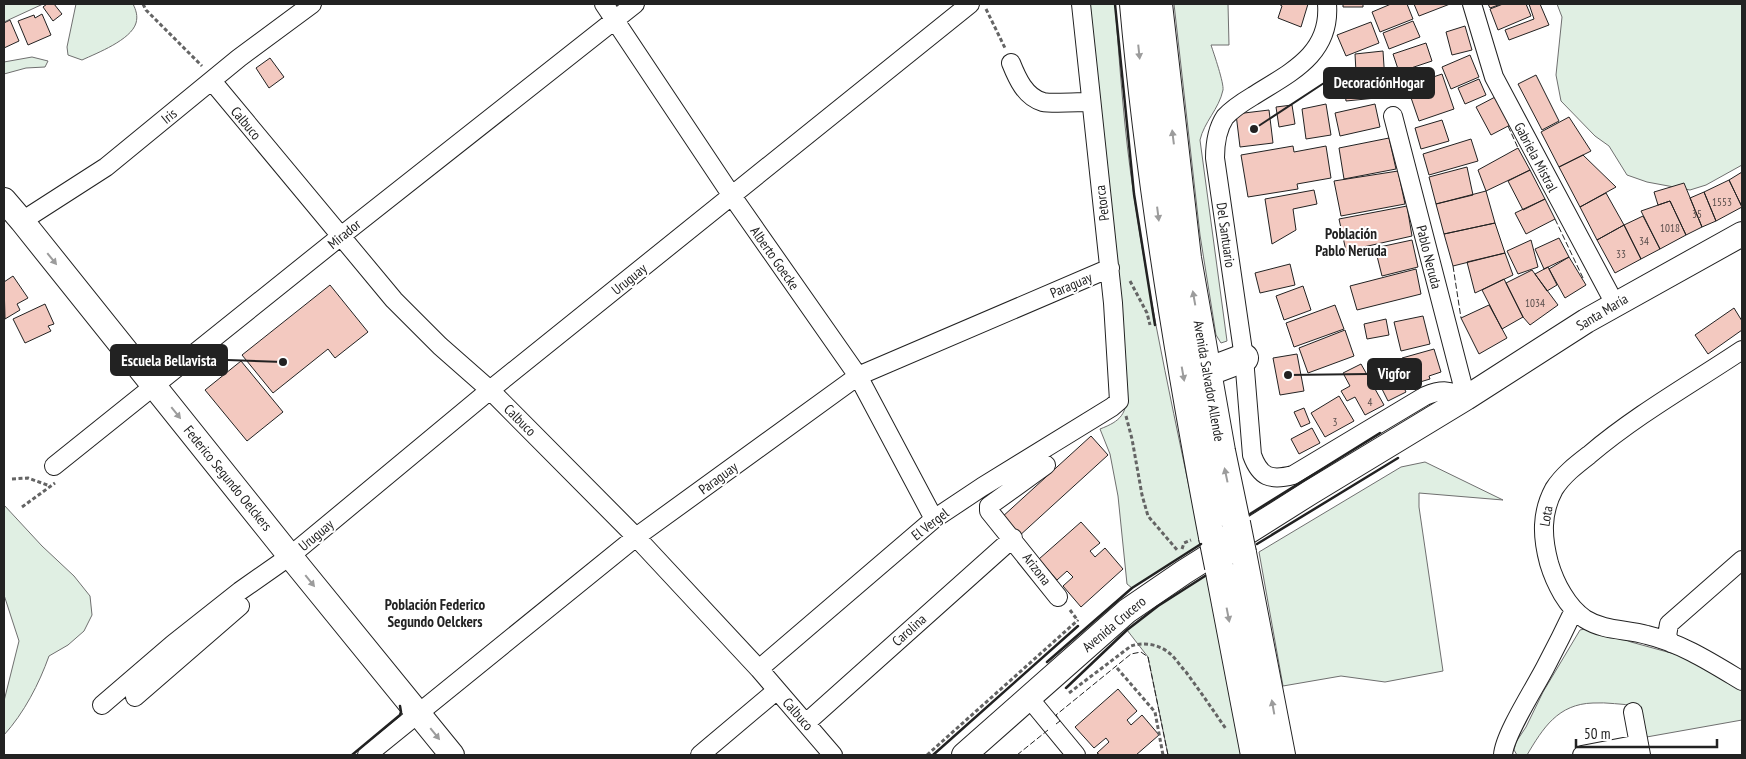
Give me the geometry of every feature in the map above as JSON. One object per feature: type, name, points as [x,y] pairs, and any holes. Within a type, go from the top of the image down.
[{"type":"highway","name":"Avenida Salvador Allende","points":[[1134,4],[1160,231],[1177,343],[1255,755]]},
{"type":"highway","name":"Avenida Salvador Allende","points":[[1158,4],[1187,258],[1221,451],[1281,755]]},
{"type":"highway","points":[[1207,372],[1244,358]]},
{"type":"main road","name":"Federico Segundo Oelckers","points":[[4,200],[452,755]]},
{"type":"main road","name":"Santa María","points":[[1279,512],[1615,304],[1742,234]]},
{"type":"main road","name":"Avenida Crucero","points":[[964,755],[1138,602],[1279,512]]},
{"type":"street","name":"Iris","points":[[22,221],[106,167],[213,80],[312,4]]},
{"type":"street","name":"Alberto Goecke","points":[[604,4],[732,196],[858,376],[934,519]]},
{"type":"street","name":"Mirador","points":[[58,473],[154,386],[635,4]]},
{"type":"street","name":"Uruguay","points":[[102,705],[173,644],[240,591],[290,556],[490,390],[970,4]]},
{"type":"street","name":"Petorca","points":[[1081,4],[1091,102],[1118,271],[1120,398],[1118,403]]},
{"type":"street","name":"Del Santuario","points":[[1327,4],[1325,29],[1314,52],[1306,62],[1235,108],[1225,118],[1218,131],[1216,142],[1215,158],[1244,358],[1252,454],[1256,467],[1272,478],[1283,477],[1300,471],[1434,392],[1448,391],[1466,398]]},
{"type":"street","name":"Gabriela Mistral","points":[[1472,4],[1494,77],[1615,304]]},
{"type":"street","points":[[1011,63],[1019,82],[1029,94],[1043,102],[1091,102]]},
{"type":"street","name":"Calbuco","points":[[213,80],[401,306],[440,346],[490,390],[636,537],[759,669],[833,755]]},
{"type":"street","name":"Pablo Neruda","points":[[1393,116],[1466,398]]},
{"type":"street","name":"Paraguay","points":[[367,755],[636,537],[858,376],[1118,271]]},
{"type":"street","name":"Lota","points":[[1574,610],[1551,571],[1543,532],[1544,513],[1554,489],[1565,475],[1611,436],[1742,350]]},
{"type":"street","name":"El Vergel","points":[[759,669],[934,519],[1118,403]]},
{"type":"street","name":"Arizona","points":[[1046,464],[989,506],[989,511],[1013,538],[1058,597]]},
{"type":"street","name":"Carolina","points":[[806,723],[1013,538]]},
{"type":"street","name":"Uruguay","points":[[135,697],[257,590],[290,556]]},
{"type":"street","points":[[1671,643],[1667,636],[1669,624],[1742,560]]},
{"type":"street","points":[[1503,755],[1503,749],[1517,720],[1574,610],[1586,619],[1609,629],[1647,635],[1671,643],[1713,663],[1742,681]]},
{"type":"street","points":[[700,755],[777,690]]},
{"type":"street","points":[[1029,698],[1076,755]]},
{"type":"street","points":[[1582,755],[1640,750],[1634,712]]},
{"type":"path","points":[[142,4],[152,17],[213,80]]},
{"type":"path","points":[[984,4],[1011,63]]},
{"type":"path","points":[[1118,271],[1146,313],[1152,330]]},
{"type":"path","points":[[1118,403],[1125,412],[1129,423],[1142,495],[1148,516],[1180,553]]},
{"type":"path","points":[[22,508],[51,486],[58,473]]},
{"type":"path","points":[[12,479],[28,478],[51,486]]},
{"type":"path","name":"Arizona","points":[[1058,597],[1083,627]]},
{"type":"path","points":[[927,755],[1078,620]]},
{"type":"path","points":[[1064,697],[1132,646],[1138,644],[1154,646],[1169,653],[1178,663],[1227,730]]},
{"type":"path","points":[[1117,668],[1156,712],[1163,755]]},
{"type":"green space","points":[[4,4],[43,4],[4,22]]},
{"type":"green space","points":[[76,4],[133,4],[137,18],[136,23],[128,35],[121,40],[82,60],[68,55],[67,47]]},
{"type":"green space","points":[[1089,4],[1115,4],[1128,148],[1141,240],[1165,370],[1201,544],[1132,588],[1127,584],[1118,496],[1110,454],[1100,429],[1118,420],[1121,416],[1126,406],[1127,391]]},
{"type":"green space","points":[[1174,4],[1228,4],[1229,45],[1211,45],[1223,90],[1200,140],[1227,341],[1221,343],[1216,335],[1200,235]]},
{"type":"green space","points":[[1557,4],[1742,4],[1742,165],[1706,185],[1690,190],[1647,182],[1627,175],[1609,146],[1595,136],[1561,101],[1556,75],[1562,17]]},
{"type":"green space","points":[[32,57],[48,61],[45,67],[26,68],[4,74],[4,62]]},
{"type":"green space","points":[[1425,462],[1503,500],[1419,493],[1419,507],[1443,671],[1385,682],[1341,676],[1283,686],[1259,552],[1401,467]]},
{"type":"green space","points":[[4,505],[42,546],[74,576],[90,596],[92,615],[84,631],[68,645],[49,656],[30,698],[4,735],[4,701],[19,641],[4,595]]},
{"type":"green space","points":[[1208,574],[1242,755],[1168,755],[1148,657],[1127,630],[1158,606]]},
{"type":"green space","points":[[1593,627],[1631,642],[1682,656],[1742,689],[1742,720],[1641,738],[1636,705],[1581,704],[1570,708],[1553,719],[1527,755],[1517,755],[1514,750],[1516,742],[1526,727],[1543,692],[1580,630]]},
{"type":"building","points":[[47,4],[54,4],[62,14],[53,21],[43,7]]},
{"type":"building","points":[[1279,4],[1308,4],[1301,27],[1278,18],[1282,6]]},
{"type":"building","points":[[1343,4],[1363,4],[1363,7],[1343,7]]},
{"type":"building","points":[[1391,4],[1407,4],[1413,19],[1380,32],[1372,12]]},
{"type":"building","points":[[1414,4],[1450,4],[1419,16]]},
{"type":"building","points":[[1488,4],[1501,4],[1490,8]]},
{"type":"building","points":[[1503,4],[1526,4],[1531,16],[1498,30],[1490,9]]},
{"type":"building","points":[[1529,4],[1540,4],[1549,25],[1509,40],[1505,30],[1534,19]]},
{"type":"building","points":[[42,14],[51,35],[28,45],[18,21],[34,15],[35,18]]},
{"type":"building","points":[[10,20],[19,41],[4,48],[4,23]]},
{"type":"building","points":[[1413,21],[1420,37],[1389,49],[1383,33]]},
{"type":"building","points":[[1371,22],[1379,43],[1346,56],[1337,35]]},
{"type":"building","points":[[1465,26],[1472,50],[1452,55],[1446,32]]},
{"type":"building","points":[[1426,43],[1432,61],[1399,72],[1393,54]]},
{"type":"building","points":[[1383,51],[1386,97],[1346,101],[1343,73],[1356,72],[1355,54]]},
{"type":"building","points":[[1470,55],[1479,77],[1451,89],[1442,67]]},
{"type":"building","points":[[270,58],[284,77],[269,88],[256,68]]},
{"type":"building","points":[[1442,74],[1454,109],[1419,121],[1407,86]]},
{"type":"building","points":[[1536,75],[1559,121],[1542,130],[1518,84]]},
{"type":"building","points":[[1479,79],[1486,95],[1465,104],[1458,88]]},
{"type":"building","points":[[1497,96],[1512,124],[1491,135],[1476,107]]},
{"type":"building","points":[[1326,104],[1331,135],[1306,139],[1302,109]]},
{"type":"building","points":[[1375,104],[1380,127],[1340,136],[1335,113]]},
{"type":"building","points":[[1292,105],[1295,124],[1279,127],[1276,107]]},
{"type":"building","points":[[1269,110],[1273,143],[1240,147],[1236,114]]},
{"type":"building","points":[[1569,117],[1591,151],[1559,167],[1541,132]]},
{"type":"building","points":[[1442,120],[1449,141],[1421,149],[1415,128]]},
{"type":"building","points":[[1389,138],[1396,169],[1344,179],[1339,148]]},
{"type":"building","points":[[1471,139],[1478,161],[1429,175],[1423,154]]},
{"type":"building","points":[[1293,146],[1294,152],[1326,146],[1331,178],[1297,184],[1298,189],[1248,197],[1241,155]]},
{"type":"building","points":[[1518,148],[1530,170],[1486,191],[1478,170]]},
{"type":"building","points":[[1583,155],[1616,187],[1580,207],[1559,167]]},
{"type":"building","points":[[1467,167],[1473,195],[1436,204],[1429,177]]},
{"type":"building","points":[[1530,170],[1545,199],[1523,210],[1508,181]]},
{"type":"building","points":[[1398,171],[1405,204],[1341,216],[1334,181]]},
{"type":"building","points":[[1742,172],[1742,207],[1729,180]]},
{"type":"building","points":[[1729,180],[1742,207],[1716,221],[1704,192]]},
{"type":"building","points":[[1684,183],[1702,227],[1686,235],[1670,201],[1658,205],[1654,192]]},
{"type":"building","points":[[1314,190],[1317,204],[1293,209],[1296,230],[1272,244],[1265,199]]},
{"type":"building","points":[[1486,191],[1495,223],[1444,234],[1436,204]]},
{"type":"building","points":[[1704,192],[1716,221],[1702,227],[1690,198]]},
{"type":"building","points":[[1606,193],[1624,225],[1597,240],[1580,207]]},
{"type":"building","points":[[1545,199],[1555,219],[1526,234],[1515,213]]},
{"type":"building","points":[[1670,201],[1686,235],[1660,249],[1641,211]]},
{"type":"building","points":[[1407,206],[1412,236],[1346,251],[1339,219]]},
{"type":"building","points":[[1643,216],[1660,249],[1641,259],[1624,225]]},
{"type":"building","points":[[1495,223],[1505,253],[1453,266],[1444,234]]},
{"type":"building","points":[[1624,225],[1641,259],[1615,273],[1597,240]]},
{"type":"building","points":[[1559,238],[1569,257],[1544,269],[1535,249]]},
{"type":"building","points":[[1412,240],[1418,267],[1382,276],[1375,248]]},
{"type":"building","points":[[1531,240],[1538,267],[1518,274],[1507,251]]},
{"type":"building","points":[[1505,253],[1513,275],[1475,293],[1467,262]]},
{"type":"building","points":[[1569,257],[1586,285],[1565,298],[1549,269]]},
{"type":"building","points":[[1290,264],[1295,285],[1260,293],[1255,273]]},
{"type":"building","points":[[1548,267],[1557,285],[1547,291],[1535,274]]},
{"type":"building","points":[[1416,269],[1421,294],[1357,310],[1350,286]]},
{"type":"building","points":[[1532,270],[1558,305],[1530,325],[1523,317],[1506,283]]},
{"type":"building","points":[[13,276],[28,298],[17,304],[20,310],[5,319],[4,282]]},
{"type":"building","points":[[1504,279],[1523,317],[1502,329],[1482,290]]},
{"type":"building","points":[[330,285],[368,332],[335,358],[328,349],[273,393],[242,355]]},
{"type":"building","points":[[1303,286],[1311,310],[1284,320],[1276,296]]},
{"type":"building","points":[[45,304],[54,324],[48,326],[51,331],[25,343],[13,319]]},
{"type":"building","points":[[1335,305],[1344,329],[1294,347],[1286,323]]},
{"type":"building","points":[[1489,305],[1507,338],[1479,354],[1461,318]]},
{"type":"building","points":[[1734,308],[1742,321],[1742,330],[1708,354],[1695,335]]},
{"type":"building","points":[[1423,316],[1430,344],[1401,351],[1394,322]]},
{"type":"building","points":[[1386,319],[1389,335],[1367,339],[1364,324]]},
{"type":"building","points":[[1345,330],[1354,356],[1308,373],[1299,348]]},
{"type":"building","points":[[1434,349],[1441,372],[1429,376],[1430,379],[1410,385],[1402,358]]},
{"type":"building","points":[[1297,354],[1304,391],[1280,395],[1273,358]]},
{"type":"building","points":[[241,361],[283,412],[247,441],[205,390]]},
{"type":"building","points":[[1392,363],[1406,392],[1388,401],[1374,373]]},
{"type":"building","points":[[1361,364],[1384,405],[1365,415],[1355,397],[1347,401],[1341,391],[1350,386],[1343,373]]},
{"type":"building","points":[[1339,396],[1354,421],[1325,437],[1311,413]]},
{"type":"building","points":[[1304,408],[1310,423],[1301,427],[1294,412]]},
{"type":"building","points":[[1312,428],[1320,443],[1299,454],[1291,439]]},
{"type":"building","points":[[1091,436],[1108,455],[1018,537],[1001,518]]},
{"type":"building","points":[[1081,522],[1100,543],[1090,551],[1095,557],[1105,548],[1123,569],[1081,607],[1063,586],[1073,577],[1067,571],[1057,580],[1039,559]]},
{"type":"building","points":[[1118,689],[1137,711],[1127,720],[1131,725],[1142,715],[1159,735],[1136,755],[1100,755],[1097,753],[1109,742],[1106,738],[1094,748],[1075,727]]},
{"type":"fence","points":[[1508,126],[1518,148]]},
{"type":"fence","points":[[1555,219],[1583,278]]},
{"type":"fence","points":[[1453,266],[1461,318]]},
{"type":"fence","points":[[1056,724],[1060,721],[1056,715],[1131,654],[1141,652],[1148,657],[1168,755]]},
{"type":"fence","points":[[1017,755],[1048,730]]},
{"type":"wall","points":[[1115,4],[1134,194],[1155,325]]},
{"type":"wall","points":[[1250,514],[1380,433]]},
{"type":"wall","points":[[1257,544],[1398,458]]},
{"type":"wall","points":[[1047,662],[1132,588],[1201,544]]},
{"type":"wall","points":[[1066,688],[1127,630],[1158,606],[1205,576]]},
{"type":"wall","points":[[933,755],[1078,626]]},
{"type":"wall","points":[[352,755],[400,715],[400,706]]},
{"type":"place","name":"DecoraciónHogar","points":[[1254,129]]},
{"type":"place","name":"Escuela Bellavista","points":[[283,362]]},
{"type":"place","name":"Vigfor","points":[[1288,375]]},
{"type":"district","name":"Población Pablo Neruda","points":[[1351,242]]},
{"type":"district","name":"Población Federico Segundo Oelckers","points":[[435,614]]}]
